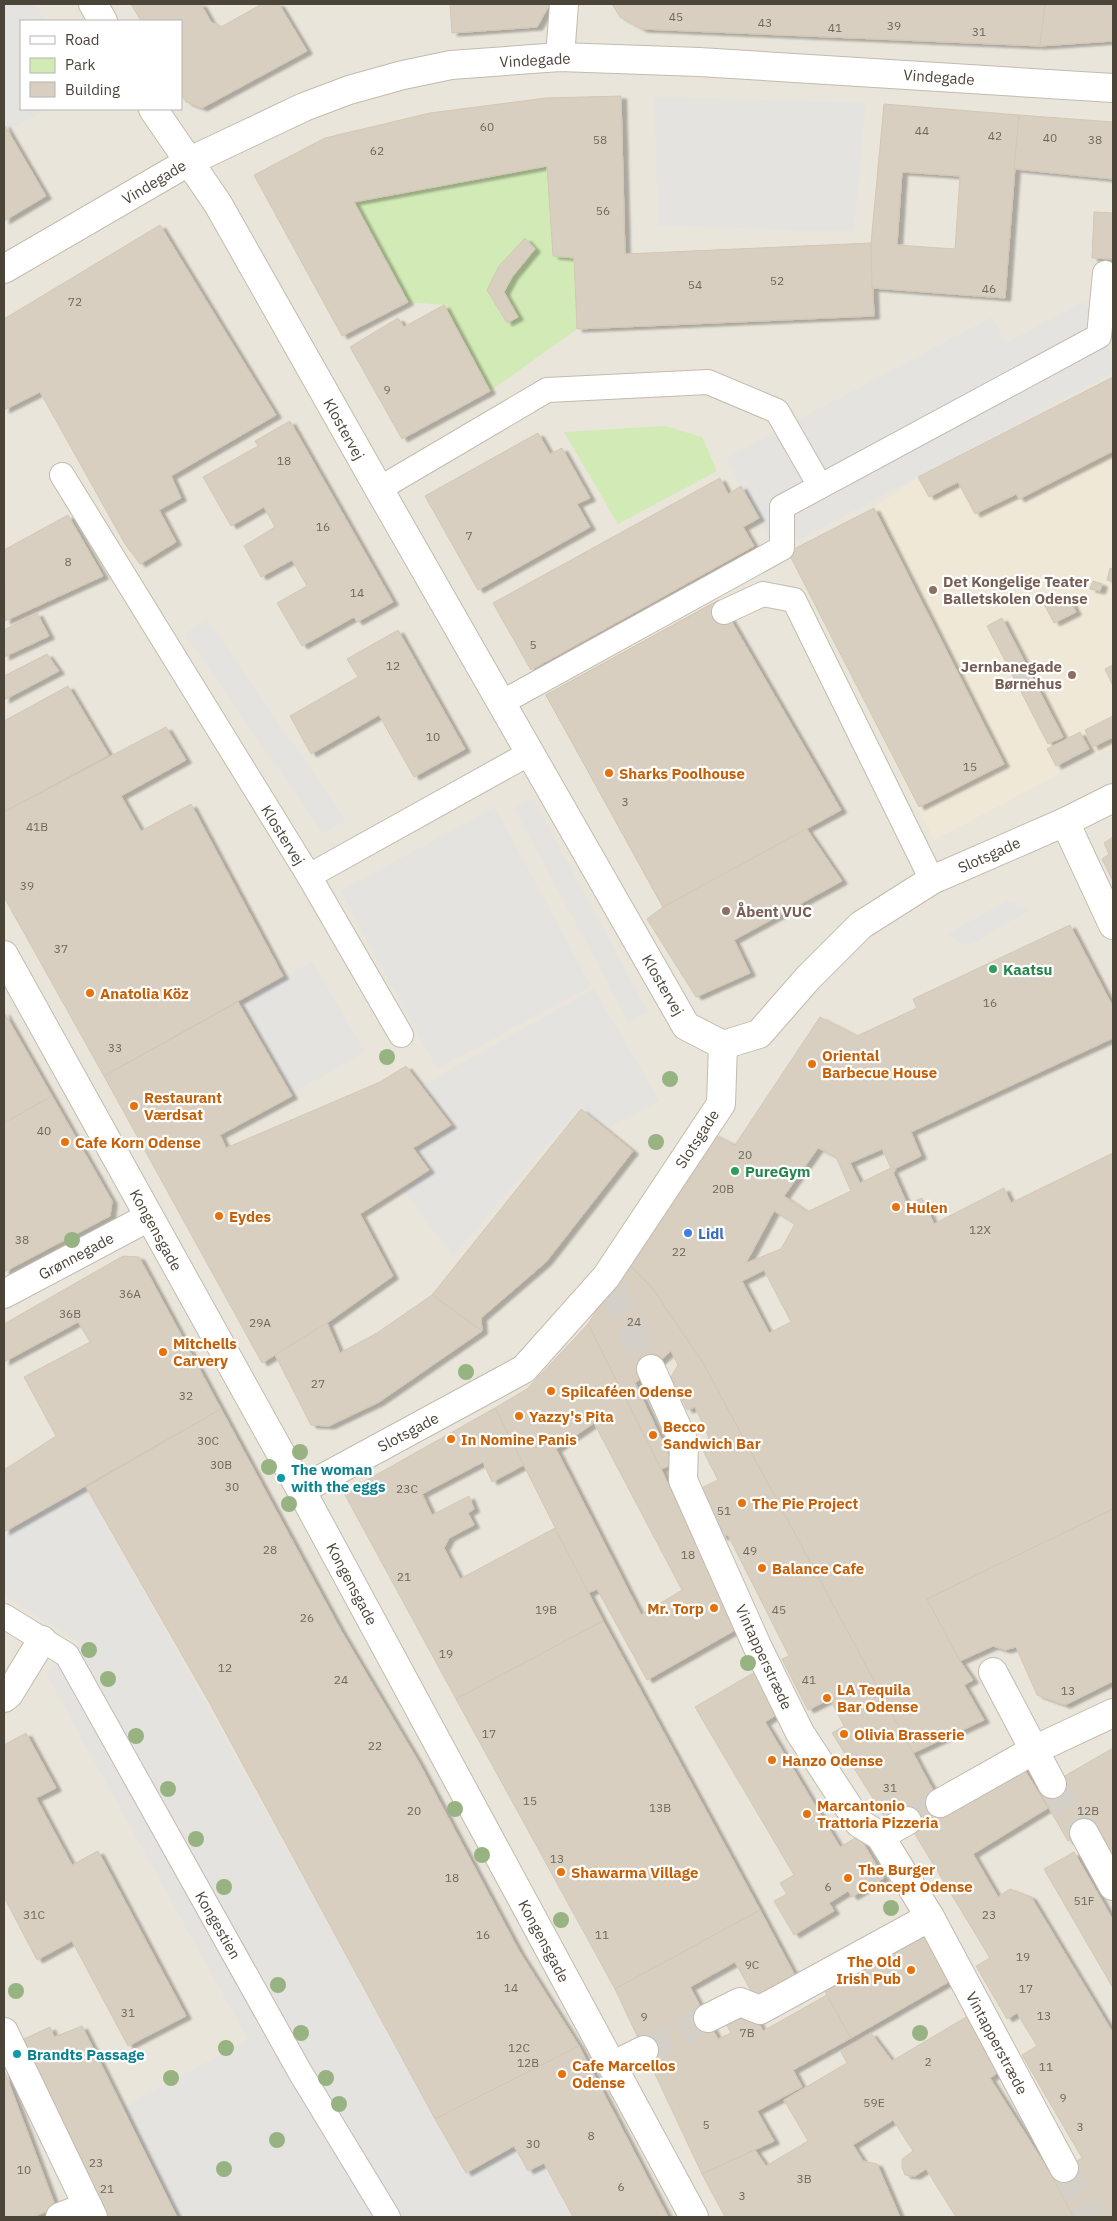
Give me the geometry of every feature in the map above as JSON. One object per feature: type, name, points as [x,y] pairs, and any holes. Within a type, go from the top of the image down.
[{"type":"street","points":[[93,4],[102,20]]},
{"type":"street","points":[[560,57],[564,4]]},
{"type":"street","name":"Vindegade","points":[[4,269],[190,160],[304,107],[349,90],[403,75],[451,65],[560,57],[708,63],[1113,88]]},
{"type":"street","name":"Klostervej","points":[[154,110],[190,160],[218,204],[686,1026],[723,1045]]},
{"type":"street","name":"Slotsgade","points":[[301,1490],[524,1370],[609,1282],[721,1104],[723,1045],[759,1034],[808,978],[861,925],[932,880],[1065,822],[1113,798]]},
{"type":"street","points":[[1065,822],[1113,926]]},
{"type":"street","name":"Kongensgade","points":[[4,955],[301,1490],[694,2217]]},
{"type":"street","name":"Grønnegade","points":[[4,1294],[149,1217]]},
{"type":"street","name":"Vintapperstræde","points":[[651,1369],[684,1443],[683,1480],[758,1648],[800,1732],[859,1824],[880,1836],[930,1917],[1064,2168]]},
{"type":"street","points":[[4,1698],[9,1694],[42,1640]]},
{"type":"street","points":[[994,1672],[1052,1784]]},
{"type":"street","points":[[940,1803],[1034,1750],[1113,1713]]},
{"type":"street","points":[[880,1836],[907,1821]]},
{"type":"street","points":[[1084,1833],[1113,1886]]},
{"type":"street","points":[[708,2018],[740,2002],[760,2010],[930,1917]]},
{"type":"street","points":[[4,2032],[90,2212],[60,2217]]},
{"type":"street","points":[[612,2066],[644,2050]]},
{"type":"lane","points":[[501,703],[782,548],[782,506],[1099,336],[1105,273]]},
{"type":"lane","points":[[379,489],[547,390],[708,382],[777,411],[820,486]]},
{"type":"lane","name":"Klostervej","points":[[62,475],[309,876],[530,753]]},
{"type":"lane","points":[[724,612],[763,594],[794,600],[932,880]]},
{"type":"lane","points":[[309,876],[401,1035]]},
{"type":"lane","name":"Kongestien","points":[[4,1616],[66,1655],[300,2072],[388,2217]]},
{"type":"shaded area","points":[[4,4],[1113,4],[1113,2217],[4,2217]]},
{"type":"shaded area","points":[[4,4],[35,4],[44,20],[20,20],[20,110],[46,110],[9,129],[4,120]]},
{"type":"shaded area","points":[[654,98],[866,102],[854,231],[658,226]]},
{"type":"shaded area","points":[[1084,301],[1113,356],[1113,373],[776,552],[726,458],[992,317],[1006,343]]},
{"type":"shaded area","name":"Det Kongelige Teater Balletskolen Odense","points":[[1113,377],[1113,747],[1093,757],[1080,732],[1047,748],[1060,774],[934,840],[788,552],[874,508],[918,477]]},
{"type":"shaded area","points":[[207,619],[346,820],[323,834],[185,634]]},
{"type":"shaded area","points":[[533,798],[648,1012],[629,1022],[514,808]]},
{"type":"shaded area","points":[[495,807],[591,986],[437,1069],[340,891]]},
{"type":"shaded area","points":[[1008,900],[1031,909],[968,946],[946,935]]},
{"type":"shaded area","points":[[312,961],[365,1052],[293,1093],[239,1003]]},
{"type":"shaded area","points":[[594,989],[660,1101],[609,1127],[580,1107],[453,1257],[403,1190],[432,1170],[417,1149],[454,1125],[425,1084]]},
{"type":"shaded area","points":[[86,1487],[466,2173],[514,2146],[528,2171],[544,2163],[573,2217],[177,2217],[122,2107],[248,2040],[46,1674],[79,1642],[4,1596],[4,1533]]},
{"type":"green space","points":[[547,166],[574,258],[577,329],[490,391],[444,305],[408,302],[354,202]]},
{"type":"green space","points":[[665,426],[702,437],[717,471],[618,524],[564,432]]},
{"type":"building","points":[[131,4],[201,4],[211,22],[221,27],[262,4],[279,4],[307,51],[202,108],[186,102],[182,96],[182,20],[140,20]]},
{"type":"building","points":[[450,4],[550,4],[537,27],[452,33]]},
{"type":"building","points":[[612,4],[1045,4],[1040,46],[642,29],[620,17]]},
{"type":"building","points":[[1045,4],[1113,4],[1113,41],[1040,46]]},
{"type":"building","points":[[621,96],[625,254],[871,243],[874,316],[577,329],[574,258],[553,256],[547,166],[354,202],[408,302],[342,336],[254,175],[325,138],[430,113],[546,98]]},
{"type":"building","points":[[884,104],[1019,115],[1005,298],[872,288],[871,243]],"holes":[[[902,172],[960,176],[955,249],[897,245]]]},
{"type":"building","points":[[1019,115],[1113,122],[1113,179],[1014,169]]},
{"type":"building","points":[[4,124],[46,196],[4,221]]},
{"type":"building","points":[[1094,212],[1113,213],[1113,259],[1092,258]]},
{"type":"building","points":[[160,225],[276,415],[171,476],[181,498],[159,510],[176,542],[140,564],[125,544],[40,392],[4,410],[4,319]]},
{"type":"building","points":[[525,238],[535,249],[512,277],[504,292],[518,317],[507,323],[487,290],[499,266]]},
{"type":"building","points":[[444,305],[490,391],[402,439],[350,347],[398,318],[404,327]]},
{"type":"building","points":[[1113,377],[1113,451],[1019,499],[1016,494],[975,514],[958,482],[929,497],[918,477]]},
{"type":"building","points":[[290,421],[393,602],[357,622],[354,617],[302,646],[277,603],[307,586],[292,560],[261,577],[244,546],[275,527],[264,507],[231,526],[203,477],[258,446],[255,441]]},
{"type":"building","points":[[538,433],[550,454],[562,448],[590,498],[577,504],[590,527],[478,590],[425,496]]},
{"type":"building","points":[[720,478],[728,494],[741,486],[759,518],[743,527],[754,546],[531,670],[493,603]]},
{"type":"building","points":[[874,508],[1004,764],[919,807],[788,552]]},
{"type":"building","points":[[68,515],[103,576],[5,621],[4,550]]},
{"type":"building","points":[[1110,568],[1113,569],[1113,582],[1107,580]]},
{"type":"building","points":[[1093,581],[1102,584],[1100,591],[1090,589]]},
{"type":"building","points":[[1066,593],[1076,612],[1054,623],[1044,604]]},
{"type":"building","points":[[719,600],[841,810],[806,828],[842,881],[734,940],[750,973],[696,997],[647,919],[663,907],[546,695]]},
{"type":"building","points":[[719,600],[841,810],[663,907],[546,695]]},
{"type":"building","points":[[37,613],[49,636],[4,657],[4,630]]},
{"type":"building","points":[[1002,618],[1063,737],[1048,744],[987,626]]},
{"type":"building","points":[[398,630],[465,749],[414,777],[379,715],[311,754],[290,716],[358,677],[347,659]]},
{"type":"building","points":[[47,654],[59,671],[4,700],[4,676]]},
{"type":"building","points":[[1113,665],[1113,686],[1105,669]]},
{"type":"building","points":[[68,686],[109,755],[4,812],[4,721]]},
{"type":"building","points":[[1113,716],[1113,737],[1093,747],[1085,730]]},
{"type":"building","points":[[166,727],[186,760],[121,796],[141,831],[191,804],[283,976],[104,1076],[4,897],[4,812]]},
{"type":"building","points":[[1080,732],[1089,749],[1056,766],[1047,749]]},
{"type":"building","points":[[1113,837],[1113,881],[1102,859],[1109,854],[1104,843]]},
{"type":"building","points":[[1070,925],[1113,1007],[1113,1038],[911,1132],[921,1156],[892,1170],[907,1204],[922,1198],[934,1224],[1004,1188],[1011,1203],[1113,1153],[1113,1509],[927,1599],[960,1661],[973,1680],[964,1685],[984,1720],[913,1753],[704,1365],[653,1289],[627,1262],[713,1134],[735,1145],[820,1017],[857,1036],[917,1008],[913,999]],"holes":[[[818,1148],[836,1157],[851,1191],[807,1212],[784,1196]],[[882,1149],[891,1168],[860,1183],[850,1163]],[[774,1211],[795,1224],[781,1249],[746,1263]],[[764,1270],[791,1322],[769,1333],[742,1281]]]},
{"type":"building","points":[[238,1002],[292,1096],[220,1135],[226,1148],[380,1082],[406,1066],[451,1125],[413,1148],[429,1170],[360,1214],[393,1276],[327,1323],[262,1363],[104,1076]]},
{"type":"building","points":[[4,1012],[52,1096],[4,1123]]},
{"type":"building","points":[[52,1096],[112,1201],[110,1216],[4,1272],[4,1123]]},
{"type":"building","points":[[581,1109],[633,1151],[546,1262],[481,1318],[482,1331],[432,1295]]},
{"type":"building","points":[[123,1256],[139,1257],[221,1409],[4,1532],[4,1470],[56,1436],[24,1377],[90,1342],[78,1322],[4,1362],[4,1324]]},
{"type":"building","points":[[627,1262],[653,1289],[704,1365],[940,1803],[1021,1764],[1048,1808],[973,1854],[998,1897],[1010,1889],[1031,1897],[1113,2033],[1113,2217],[1073,2217],[1052,2176],[1082,2158],[1022,2055],[1037,2046],[1017,2013],[1007,2019],[976,1966],[990,1958],[907,1821],[886,1819],[832,1733],[844,1726],[830,1699],[808,1710],[782,1659],[789,1656],[728,1535],[722,1537],[697,1490],[718,1480],[699,1443],[709,1438],[695,1407],[687,1410],[671,1377],[678,1365],[671,1351],[635,1383],[673,1464],[661,1469],[588,1324]]},
{"type":"building","points":[[432,1295],[482,1331],[379,1402],[329,1426],[311,1425],[275,1355],[327,1323],[340,1353],[377,1333]]},
{"type":"building","points":[[588,1324],[661,1469],[737,1629],[647,1680],[597,1589],[588,1593],[495,1408],[527,1389]],"holes":[[[594,1423],[682,1590],[641,1615],[556,1449]]]},
{"type":"building","points":[[495,1408],[524,1465],[492,1482],[483,1462],[422,1494],[432,1515],[469,1496],[474,1509],[468,1513],[474,1525],[449,1538],[444,1548],[460,1579],[555,1528],[603,1621],[456,1699],[344,1493]]},
{"type":"building","points":[[221,1409],[340,1629],[418,1761],[519,1951],[579,2046],[435,2119],[209,1702],[86,1487]]},
{"type":"building","points":[[1113,1509],[1113,1681],[1065,1705],[1037,1695],[1016,1647],[1005,1650],[993,1646],[960,1661],[927,1599]]},
{"type":"building","points":[[603,1621],[760,1910],[615,1989],[456,1699]]},
{"type":"building","points":[[755,1672],[779,1713],[765,1722],[840,1847],[859,1836],[884,1878],[852,1897],[848,1891],[829,1903],[834,1911],[794,1935],[774,1901],[787,1894],[780,1883],[794,1875],[695,1707]]},
{"type":"building","points":[[26,1733],[56,1788],[36,1798],[72,1865],[98,1851],[186,2016],[128,2046],[72,1941],[37,1960],[4,1897],[4,1745]]},
{"type":"building","points":[[1113,1748],[1113,1852],[1109,1849],[1097,1826],[1068,1841],[1039,1791]]},
{"type":"building","points":[[1074,1852],[1113,1920],[1113,1988],[1044,1869]]},
{"type":"building","points":[[760,1910],[799,1983],[759,2005],[735,1962],[690,1987],[718,2039],[731,2033],[725,2022],[751,2009],[763,2031],[827,1995],[851,2038],[793,2070],[802,2087],[757,2111],[774,2141],[702,2174],[615,1989]]},
{"type":"building","points":[[921,1931],[950,1981],[851,2038],[823,1988]]},
{"type":"building","points":[[968,2016],[1000,2071],[990,2078],[1052,2176],[1073,2217],[956,2217],[926,2169],[915,2176],[905,2175],[902,2159],[913,2151],[893,2120],[853,2145],[863,2161],[877,2164],[900,2217],[725,2217],[702,2174],[755,2150],[766,2166],[808,2141],[784,2100],[847,2063],[841,2052],[871,2033],[892,2061]]},
{"type":"building","points":[[82,2026],[177,2217],[106,2217],[24,2039],[50,2027],[54,2037]]},
{"type":"building","points":[[579,2046],[668,2217],[573,2217],[544,2163],[528,2171],[514,2146],[466,2173],[435,2119]]},
{"type":"building","points":[[4,2070],[56,2208],[32,2217],[4,2217]]},
{"type":"tunnel","points":[[611,1287],[651,1369]]},
{"type":"tunnel","points":[[1052,1784],[1084,1833]]},
{"type":"tunnel","points":[[907,1821],[940,1803]]},
{"type":"tunnel","points":[[644,2050],[708,2018]]},
{"type":"tunnel","points":[[1064,2168],[1090,2217]]},
{"type":"place","name":"Det Kongelige Teater Balletskolen Odense","points":[[933,590]]},
{"type":"place","name":"Jernbanegade Børnehus","points":[[1072,675]]},
{"type":"place","name":"Sharks Poolhouse","points":[[609,773]]},
{"type":"place","name":"Åbent VUC","points":[[726,911]]},
{"type":"place","name":"Kaatsu","points":[[993,969]]},
{"type":"place","name":"Anatolia Köz","points":[[90,993]]},
{"type":"place","name":"Oriental Barbecue House","points":[[812,1064]]},
{"type":"place","name":"Restaurant Værdsat","points":[[134,1106]]},
{"type":"place","name":"Cafe Korn Odense","points":[[65,1142]]},
{"type":"place","name":"PureGym","points":[[735,1171]]},
{"type":"place","name":"Hulen","points":[[896,1207]]},
{"type":"place","name":"Eydes","points":[[219,1216]]},
{"type":"place","name":"Lidl","points":[[688,1233]]},
{"type":"place","name":"Mitchells Carvery","points":[[163,1352]]},
{"type":"place","name":"Spilcaféen Odense","points":[[551,1391]]},
{"type":"place","name":"Yazzy's Pita","points":[[519,1416]]},
{"type":"place","name":"Becco Sandwich Bar","points":[[653,1435]]},
{"type":"place","name":"In Nomine Panis","points":[[451,1439]]},
{"type":"place","name":"The woman with the eggs","points":[[281,1478]]},
{"type":"place","name":"The Pie Project","points":[[742,1503]]},
{"type":"place","name":"Balance Cafe","points":[[762,1568]]},
{"type":"place","name":"Mr. Torp","points":[[714,1608]]},
{"type":"place","name":"LA Tequila Bar Odense","points":[[827,1698]]},
{"type":"place","name":"Olivia Brasserie","points":[[844,1734]]},
{"type":"place","name":"Hanzo Odense","points":[[772,1760]]},
{"type":"place","name":"Marcantonio Trattoria Pizzeria","points":[[807,1814]]},
{"type":"place","name":"Shawarma Village","points":[[561,1872]]},
{"type":"place","name":"The Burger Concept Odense","points":[[848,1878]]},
{"type":"place","name":"The Old Irish Pub","points":[[911,1970]]},
{"type":"place","name":"Brandts Passage","points":[[17,2054]]},
{"type":"place","name":"Cafe Marcellos Odense","points":[[562,2074]]}]
